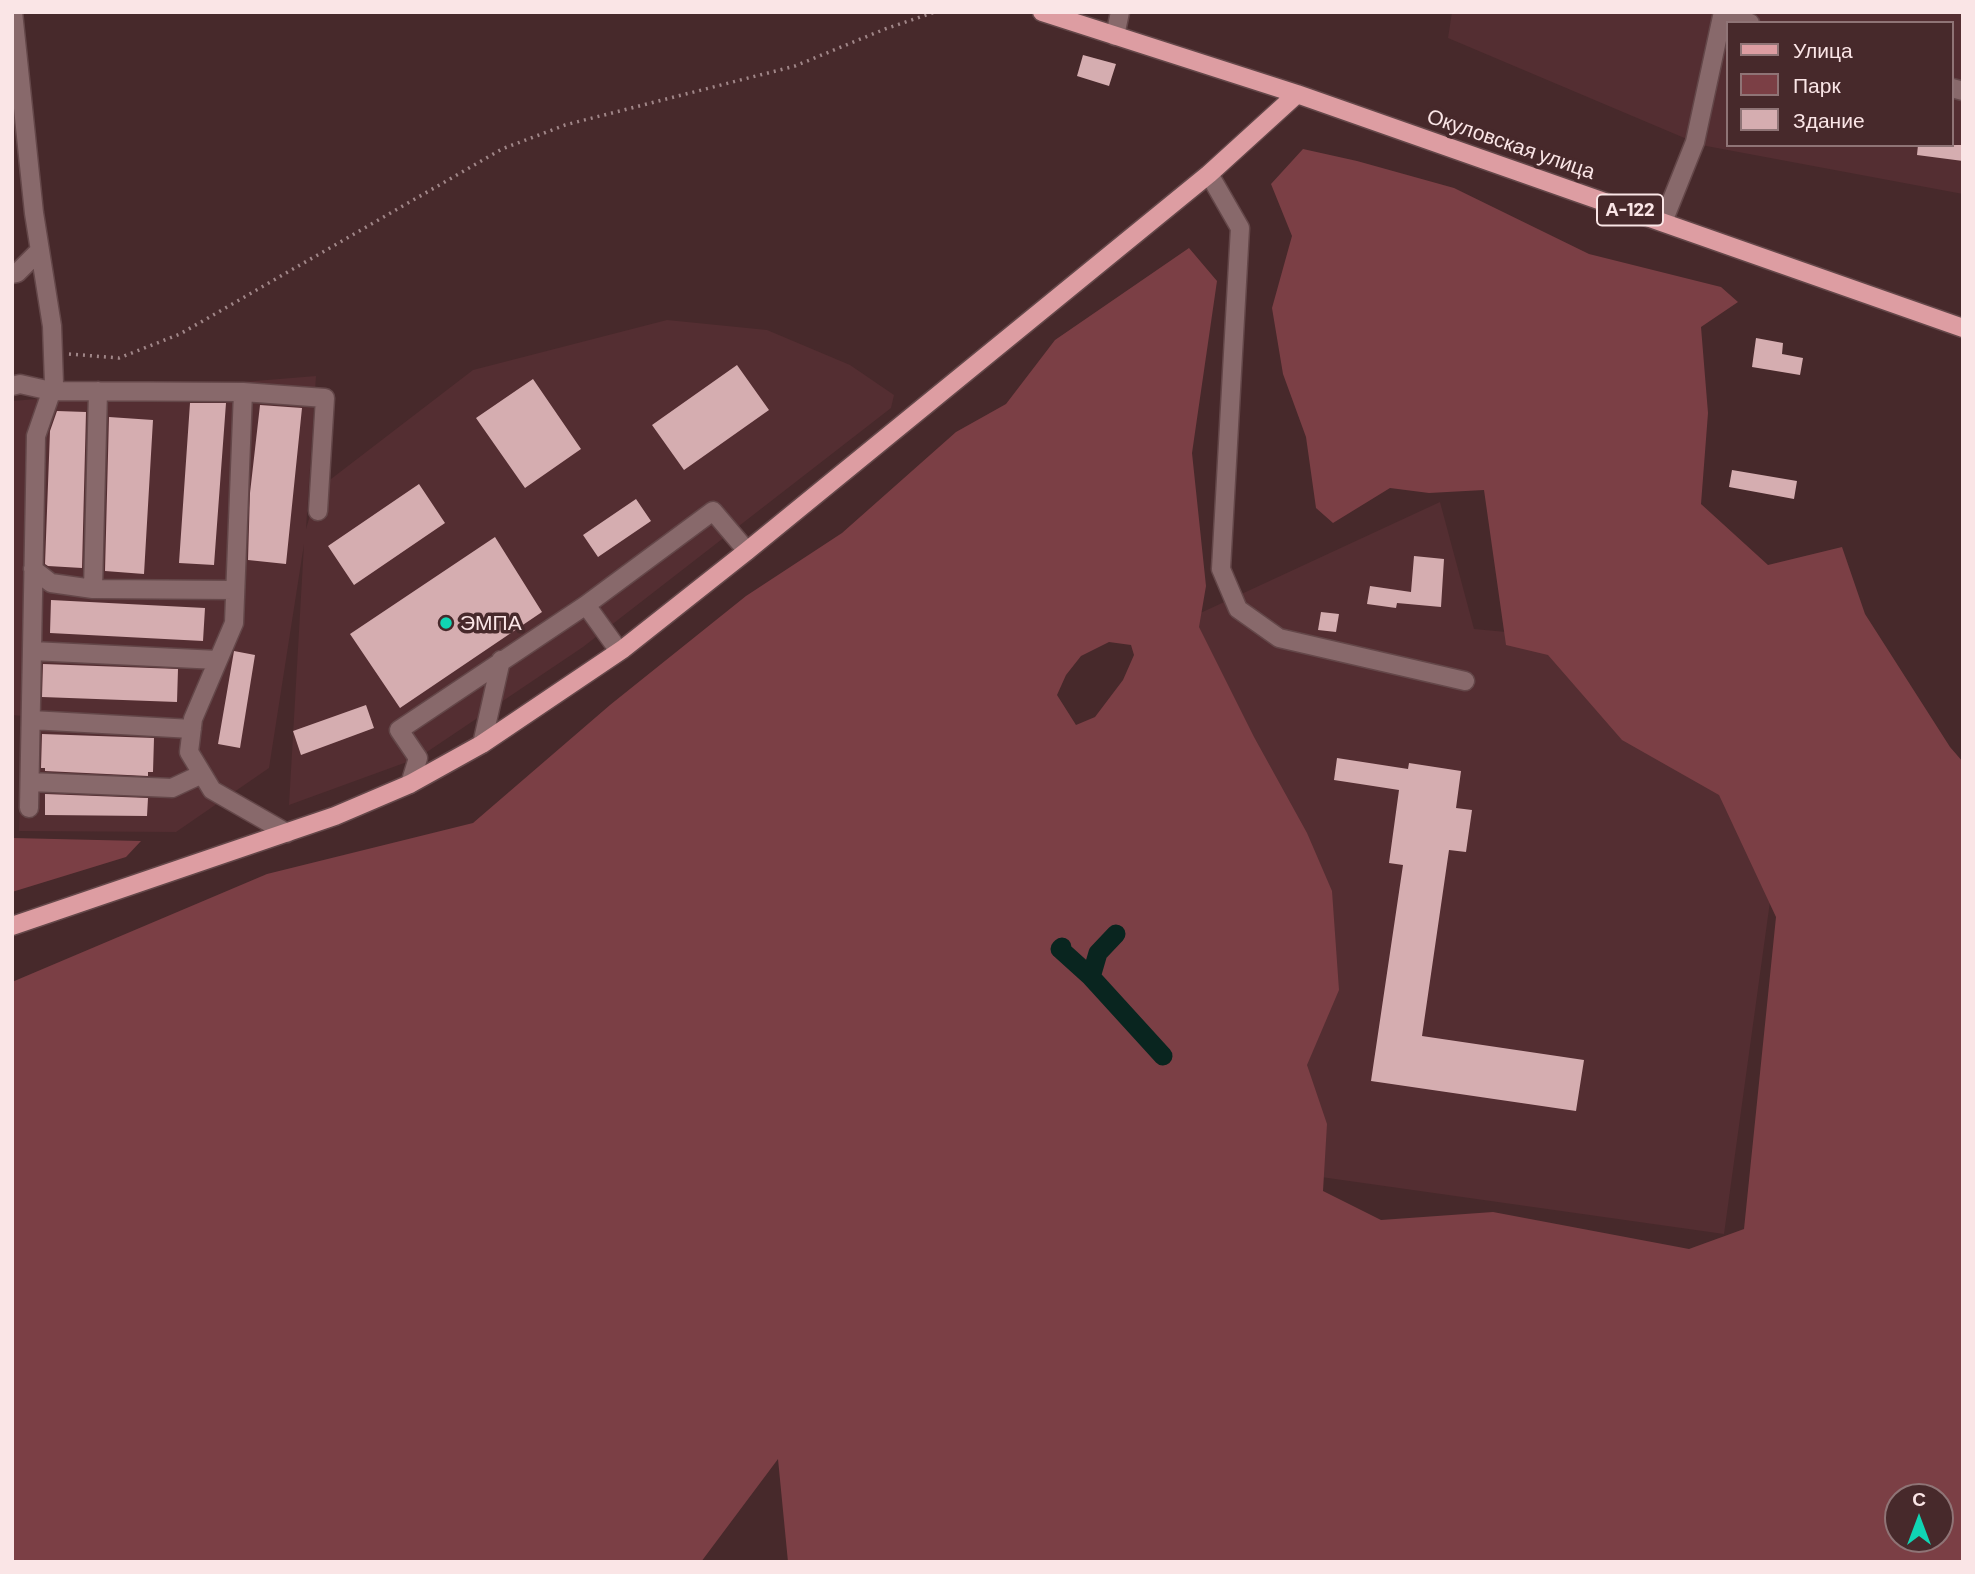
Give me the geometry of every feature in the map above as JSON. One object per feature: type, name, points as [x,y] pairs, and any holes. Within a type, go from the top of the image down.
[{"type":"main road","name":"Окуловская улица","points":[[1042,12],[1297,93],[1963,328]]},
{"type":"main road","points":[[12,926],[335,817],[410,784],[482,744],[619,651],[747,551],[1209,174],[1297,93]]},
{"type":"street","points":[[13,12],[34,213],[52,326],[53,353],[52,387],[36,436],[29,808]]},
{"type":"street","points":[[1115,36],[1120,12]]},
{"type":"street","points":[[1663,222],[1695,142],[1723,13],[1745,21]]},
{"type":"street","points":[[1209,174],[1240,228],[1222,569],[1238,609],[1279,638],[1465,681]]},
{"type":"street","points":[[12,274],[17,273],[40,250]]},
{"type":"street","points":[[12,386],[20,384],[98,391],[243,392],[325,398],[318,511]]},
{"type":"street","points":[[93,589],[98,391]]},
{"type":"street","points":[[243,392],[234,623],[193,719],[189,752],[212,790],[287,833]]},
{"type":"street","points":[[410,784],[418,758],[399,730],[586,605],[713,511],[747,551]]},
{"type":"street","points":[[33,569],[51,583],[93,589],[235,590]]},
{"type":"street","points":[[586,605],[619,651]]},
{"type":"street","points":[[32,651],[218,660]]},
{"type":"street","points":[[482,744],[501,660]]},
{"type":"street","points":[[31,720],[192,729]]},
{"type":"street","points":[[30,782],[172,788],[202,774]]},
{"type":"path","points":[[53,353],[119,358],[132,353],[180,334],[502,149],[565,125],[795,66],[885,29],[935,12]]},
{"type":"shaded area","points":[[1452,12],[1963,12],[1963,194],[1701,145],[1448,38]]},
{"type":"shaded area","points":[[667,320],[767,330],[850,365],[894,395],[891,408],[583,647],[418,758],[289,805],[304,544],[269,768],[176,832],[19,831],[23,716],[12,715],[12,401],[316,376],[306,529],[318,489],[473,370]]},
{"type":"shaded area","points":[[1440,502],[1474,629],[1582,639],[1795,721],[1724,1234],[1123,1149],[1181,622]]},
{"type":"green space","points":[[1303,149],[1454,188],[1589,254],[1721,287],[1738,302],[1701,327],[1708,413],[1701,504],[1768,565],[1842,547],[1865,614],[1950,747],[1963,762],[1963,1562],[788,1562],[778,1459],[701,1562],[12,1562],[12,982],[267,874],[473,823],[610,705],[746,596],[842,533],[956,432],[1006,404],[1055,340],[1189,248],[1217,281],[1192,453],[1206,586],[1199,627],[1254,737],[1307,833],[1332,891],[1339,990],[1307,1065],[1327,1124],[1323,1191],[1381,1220],[1493,1212],[1689,1249],[1744,1229],[1776,917],[1719,795],[1622,740],[1548,655],[1506,645],[1484,490],[1429,493],[1390,488],[1333,523],[1316,508],[1306,437],[1283,374],[1272,308],[1292,236],[1271,184]],"holes":[[[1109,642],[1131,645],[1134,655],[1123,680],[1095,717],[1076,725],[1057,695],[1066,675],[1081,656]]]},
{"type":"green space","points":[[12,838],[141,841],[126,857],[12,892]]},
{"type":"building","points":[[1083,55],[1116,64],[1109,86],[1077,76]]},
{"type":"building","points":[[1963,145],[1963,161],[1917,155],[1918,147]]},
{"type":"building","points":[[1756,338],[1783,343],[1782,354],[1803,358],[1800,375],[1752,367]]},
{"type":"building","points":[[737,365],[769,410],[684,470],[652,425]]},
{"type":"building","points":[[533,379],[581,449],[525,488],[476,418]]},
{"type":"building","points":[[190,403],[226,403],[214,565],[179,563]]},
{"type":"building","points":[[260,405],[302,408],[286,564],[248,560],[250,493]]},
{"type":"building","points":[[57,411],[86,412],[82,568],[45,564],[50,431]]},
{"type":"building","points":[[109,417],[153,420],[144,574],[105,571]]},
{"type":"building","points":[[1732,470],[1797,481],[1794,499],[1729,487]]},
{"type":"building","points":[[419,484],[445,523],[354,585],[328,546]]},
{"type":"building","points":[[636,499],[651,521],[598,557],[583,535]]},
{"type":"building","name":"ЭМПА","points":[[495,537],[542,612],[400,708],[350,634]]},
{"type":"building","points":[[1414,556],[1444,559],[1441,607],[1397,603],[1396,608],[1367,604],[1370,586],[1411,592]]},
{"type":"building","points":[[51,600],[205,608],[203,641],[50,633]]},
{"type":"building","points":[[1321,612],[1339,614],[1336,632],[1318,630]]},
{"type":"building","points":[[234,651],[255,655],[240,748],[218,744]]},
{"type":"building","points":[[43,664],[178,669],[177,702],[42,697]]},
{"type":"building","points":[[366,705],[374,728],[301,755],[293,731]]},
{"type":"building","points":[[42,734],[154,738],[153,772],[148,772],[148,776],[45,771],[45,768],[41,768]]},
{"type":"building","points":[[1337,758],[1408,769],[1409,763],[1461,771],[1456,808],[1472,810],[1466,852],[1449,850],[1422,1036],[1584,1060],[1576,1111],[1371,1081],[1403,865],[1389,863],[1399,790],[1334,780]]},
{"type":"building","points":[[45,794],[148,798],[147,816],[45,815]]},
{"type":"waterway","points":[[1116,934],[1098,953],[1091,977],[1163,1056]]},
{"type":"waterway","points":[[1062,947],[1060,949],[1091,977]]},
{"type":"place","name":"ЭМПА","points":[[446,623]]}]
